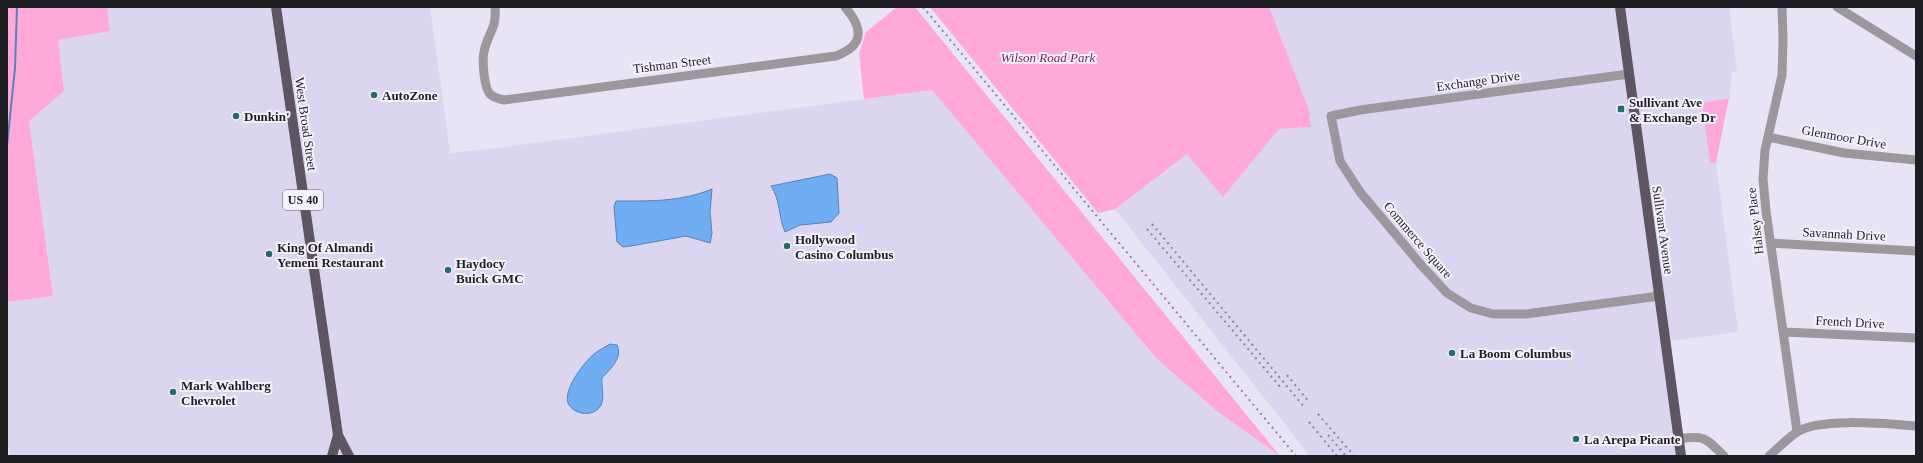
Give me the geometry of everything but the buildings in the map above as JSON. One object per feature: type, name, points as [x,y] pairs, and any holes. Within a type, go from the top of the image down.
[{"type":"main road","name":"West Broad Street","points":[[276,7],[338,435],[349,456]]},
{"type":"main road","name":"Sullivant Avenue","points":[[1620,7],[1681,456]]},
{"type":"main road","name":"West Broad Street","points":[[332,456],[338,435]]},
{"type":"street","name":"Tishman Street","points":[[495,7],[495,24],[483,53],[486,85],[490,94],[497,99],[504,100],[836,56],[847,52],[855,45],[859,32],[858,24],[845,7]]},
{"type":"street","name":"Halsey Place","points":[[1782,7],[1782,75],[1765,150],[1763,179],[1797,431]]},
{"type":"street","points":[[1843,8],[1916,56]]},
{"type":"street","name":"Exchange Drive","points":[[1331,116],[1360,110],[1629,74]]},
{"type":"street","name":"Commerce Square","points":[[1331,116],[1340,161],[1360,192],[1442,288],[1471,308],[1493,314],[1526,314],[1659,296]]},
{"type":"street","name":"Glenmoor Drive","points":[[1768,137],[1844,153],[1916,160]]},
{"type":"street","name":"Savannah Drive","points":[[1771,243],[1916,251]]},
{"type":"street","name":"French Drive","points":[[1784,332],[1916,338]]},
{"type":"street","points":[[1768,456],[1797,431],[1809,427],[1848,422],[1916,426]]},
{"type":"street","points":[[1679,439],[1698,436],[1703,438],[1724,456]]},
{"type":"shaded area","points":[[107,7],[430,7],[450,153],[932,90],[1156,358],[1219,413],[1280,456],[10,456],[7,439],[7,302],[53,296],[29,121],[63,91],[58,40],[110,31]]},
{"type":"shaded area","points":[[1269,7],[1729,7],[1737,71],[1732,72],[1729,98],[1703,103],[1710,163],[1716,163],[1738,332],[1663,342],[1678,456],[1310,456],[1115,209],[1187,153],[1223,197],[1279,129],[1310,127],[1309,110]]},
{"type":"green space","points":[[7,7],[107,7],[110,31],[58,40],[64,91],[29,121],[53,296],[7,302]]},
{"type":"green space","points":[[897,7],[915,7],[1280,456],[1219,413],[1156,358],[932,90],[864,99],[859,54],[866,32]]},
{"type":"green space","name":"Wilson Road Park","points":[[930,7],[1269,7],[1309,110],[1311,127],[1279,129],[1223,197],[1187,154],[1115,209],[1098,213]]},
{"type":"green space","points":[[1729,98],[1716,163],[1710,163],[1702,103]]},
{"type":"water","points":[[830,174],[837,178],[839,213],[831,222],[800,225],[785,232],[778,203],[771,186]]},
{"type":"water","points":[[712,189],[710,212],[712,233],[710,243],[686,236],[623,247],[617,242],[614,207],[616,201],[653,201],[677,199]]},
{"type":"water","points":[[610,344],[617,345],[618,354],[615,363],[602,378],[603,398],[601,405],[594,412],[579,413],[568,403],[567,397],[571,384],[590,358]]},
{"type":"waterway","points":[[7,146],[15,68],[17,7]]},
{"type":"railway","points":[[923,7],[1296,456]]},
{"type":"railway","points":[[1152,224],[1305,408]]},
{"type":"railway","points":[[1147,229],[1281,388]]},
{"type":"railway","points":[[1287,375],[1310,403]]},
{"type":"railway","points":[[1318,414],[1354,456]]},
{"type":"railway","points":[[1309,422],[1337,456]]},
{"type":"railway","points":[[1328,435],[1346,456]]},
{"type":"place","name":"AutoZone","points":[[374,95]]},
{"type":"place","name":"Sullivant Ave & Exchange Dr","points":[[1621,109]]},
{"type":"place","name":"Dunkin'","points":[[236,116]]},
{"type":"place","name":"Hollywood Casino Columbus","points":[[787,246]]},
{"type":"place","name":"King Of Almandi Yemeni Restaurant","points":[[269,254]]},
{"type":"place","name":"Haydocy Buick GMC","points":[[448,270]]},
{"type":"place","name":"La Boom Columbus","points":[[1452,353]]},
{"type":"place","name":"Mark Wahlberg Chevrolet","points":[[173,392]]},
{"type":"place","name":"La Arepa Picante","points":[[1576,439]]}]
